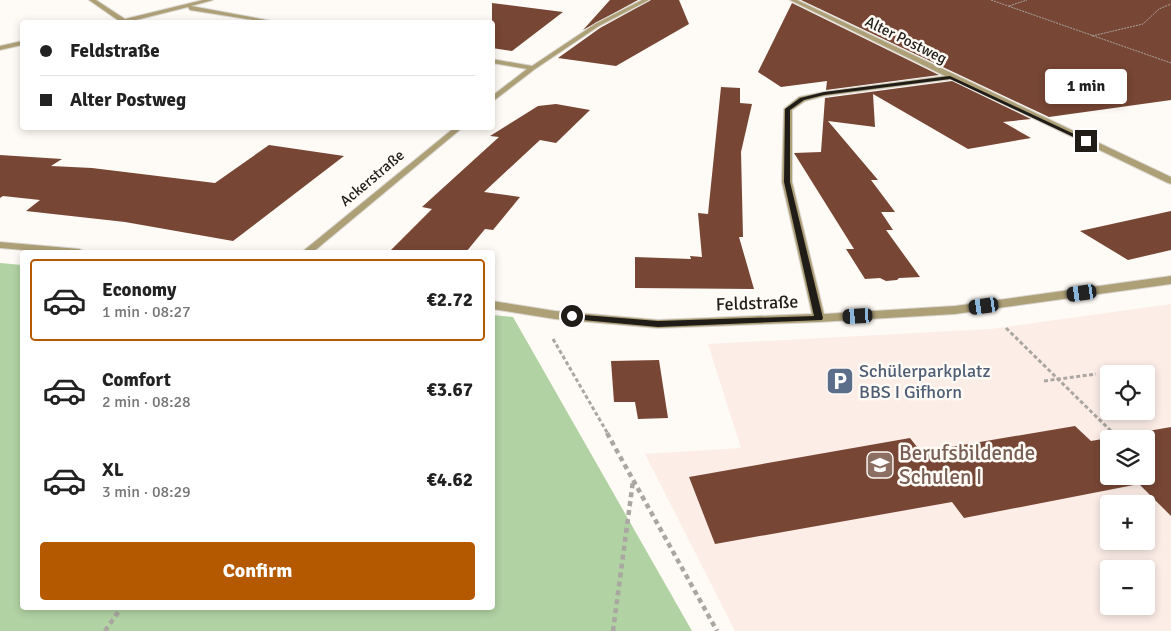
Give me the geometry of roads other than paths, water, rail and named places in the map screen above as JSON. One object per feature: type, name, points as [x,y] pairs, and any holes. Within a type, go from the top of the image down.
[{"type":"street","points":[[92,0],[120,20]]},
{"type":"street","points":[[131,20],[210,0]]},
{"type":"street","points":[[495,98],[533,68],[597,25],[646,0]]},
{"type":"street","name":"Alter Postweg","points":[[793,0],[950,77],[1171,181]]},
{"type":"street","points":[[185,7],[262,20]]},
{"type":"street","points":[[0,48],[20,43]]},
{"type":"street","points":[[495,62],[533,68]]},
{"type":"street","points":[[819,318],[787,182],[788,109],[802,99],[824,94],[950,77]]},
{"type":"street","name":"Ackerstraße","points":[[309,250],[456,130]]},
{"type":"street","points":[[0,245],[56,250]]},
{"type":"street","name":"Feldstraße","points":[[495,305],[536,312],[658,324],[819,318],[955,310],[1171,280]]},
{"type":"place","name":"Schülerparkplatz BBS I Gifhorn","points":[[840,381]]},
{"type":"place","name":"Berufsbildende Schulen I","points":[[880,465]]}]
